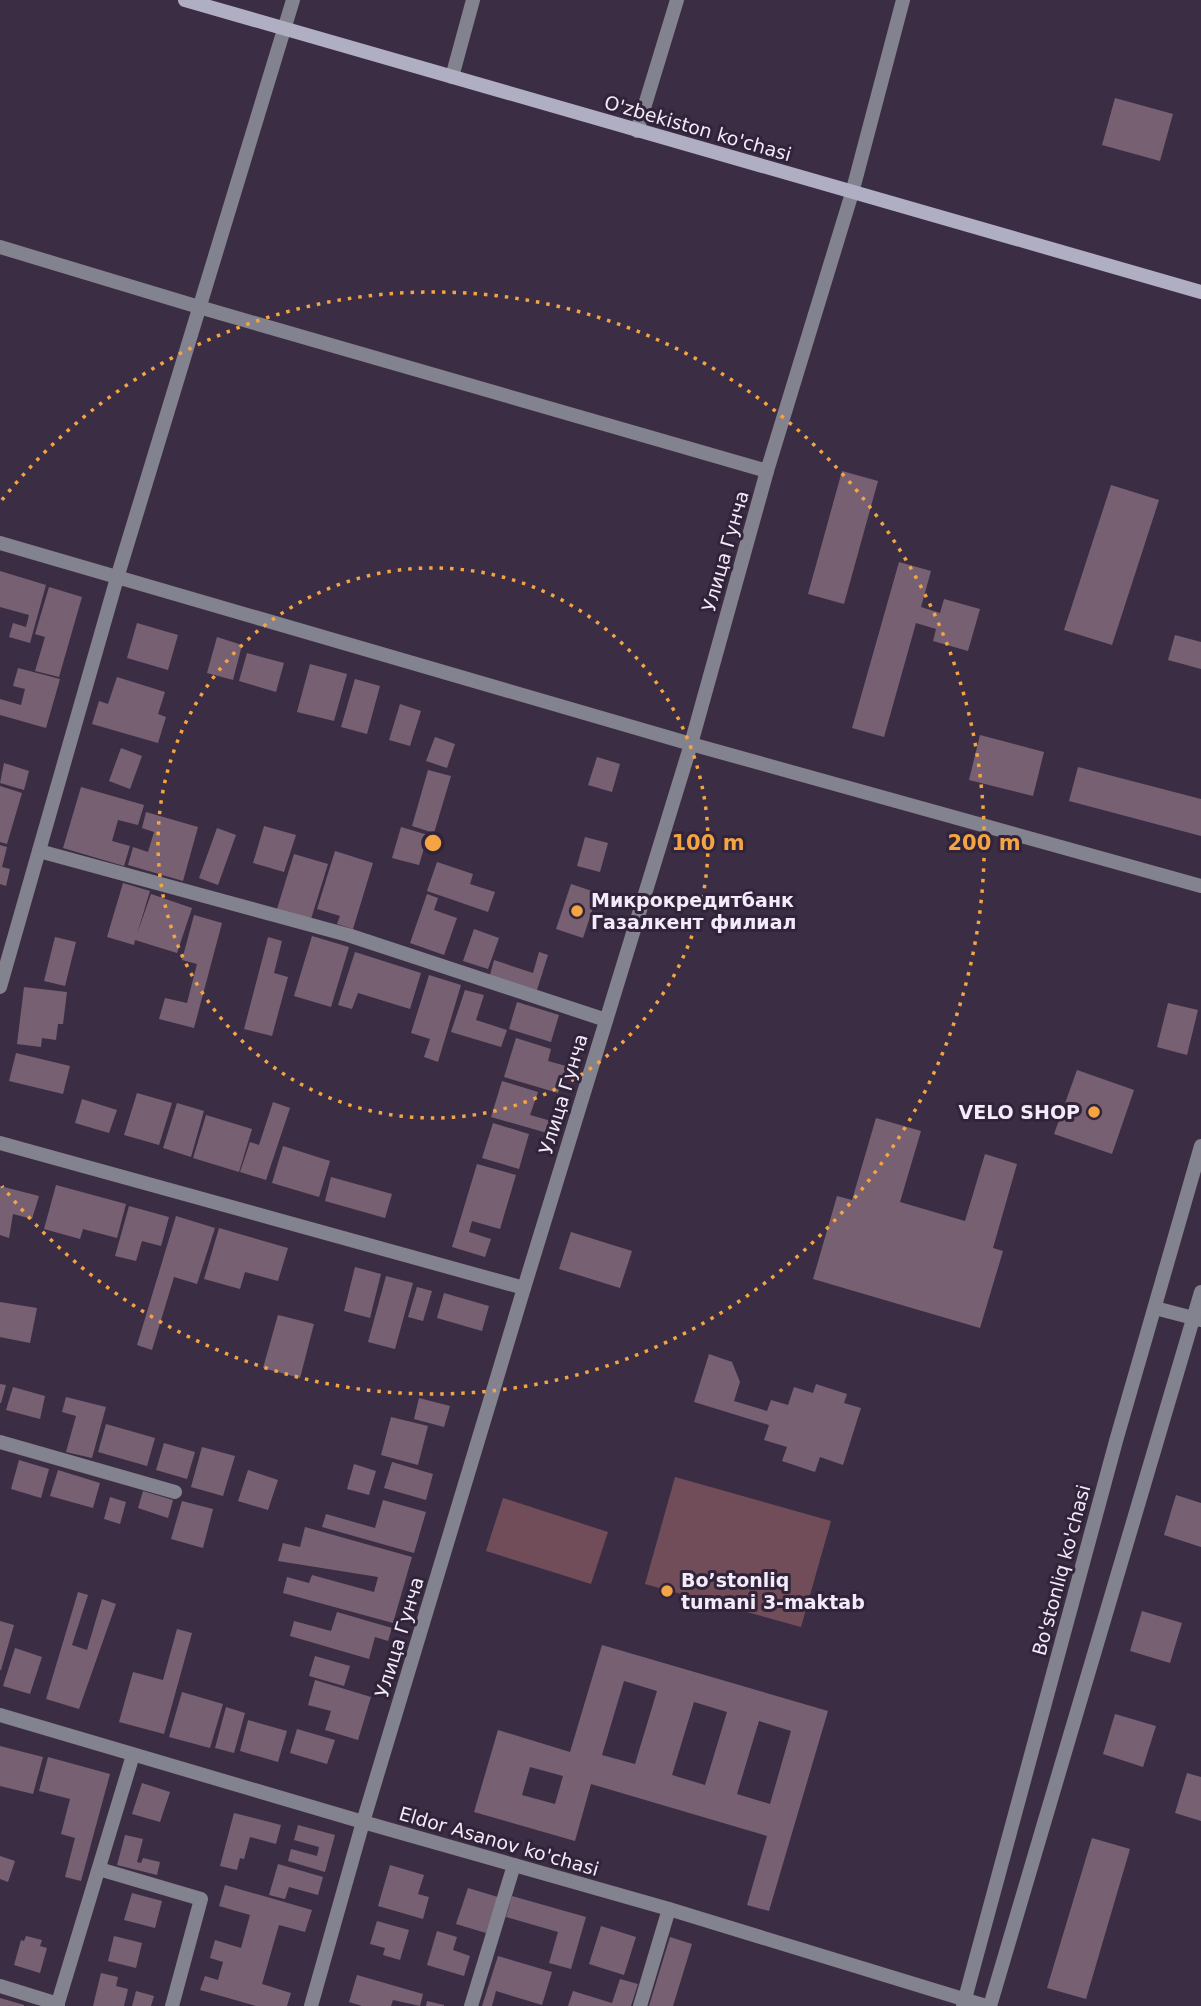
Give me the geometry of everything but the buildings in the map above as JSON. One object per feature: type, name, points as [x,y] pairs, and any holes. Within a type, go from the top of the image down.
[{"type":"main road","name":"O'zbekiston ko'chasi","points":[[185,0],[1201,292]]},
{"type":"street","points":[[0,987],[117,578],[293,0]]},
{"type":"street","points":[[452,77],[473,0]]},
{"type":"street","points":[[637,131],[677,0]]},
{"type":"street","name":"Улица Гунча","points":[[311,2006],[363,1822],[691,744],[767,471],[852,193],[903,0]]},
{"type":"street","points":[[0,247],[767,471]]},
{"type":"street","points":[[0,543],[691,744],[1201,886]]},
{"type":"street","points":[[39,851],[348,935],[606,1020]]},
{"type":"street","points":[[0,1143],[524,1288]]},
{"type":"street","name":"Bo'stonliq ko'chasi","points":[[964,2003],[1112,1454],[1201,1146]]},
{"type":"street","points":[[988,2006],[1197,1319],[1201,1292]]},
{"type":"street","points":[[1155,1308],[1197,1319]]},
{"type":"street","points":[[0,1442],[175,1492]]},
{"type":"street","name":"Eldor Asanov ko'chasi","points":[[0,1715],[669,1909],[964,2003],[988,2006]]},
{"type":"street","points":[[0,1986],[58,2005],[133,1755]]},
{"type":"street","points":[[471,2006],[514,1865]]},
{"type":"street","points":[[99,1869],[201,1899],[172,2006]]},
{"type":"street","points":[[640,2006],[669,1909]]},
{"type":"shaded area","points":[[675,1477],[831,1521],[801,1627],[645,1584]]},
{"type":"shaded area","points":[[503,1498],[608,1532],[591,1584],[486,1551]]},
{"type":"place","name":"Микрокредитбанк Газалкент филиал","points":[[577,911]]},
{"type":"place","name":"VELO SHOP","points":[[1094,1112]]},
{"type":"place","name":"Bo’stonliq tumani 3-maktab","points":[[667,1591]]}]
